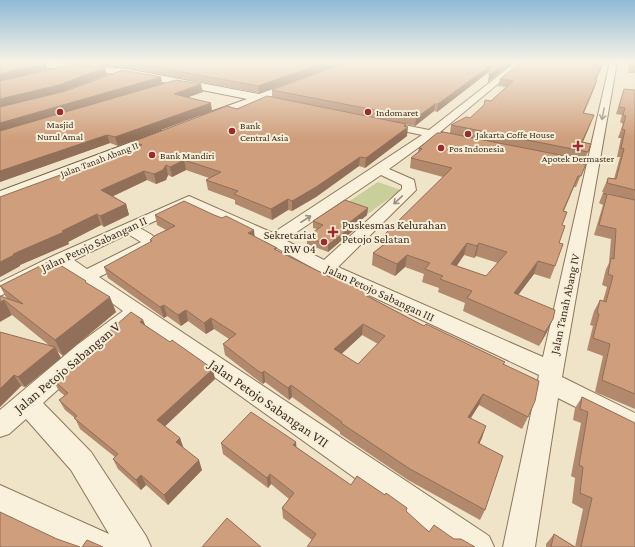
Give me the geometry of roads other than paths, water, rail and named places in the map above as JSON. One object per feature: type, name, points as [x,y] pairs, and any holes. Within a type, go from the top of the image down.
[{"type":"street","points":[[159,89],[164,88]]},
{"type":"street","points":[[209,88],[276,102]]},
{"type":"street","points":[[196,122],[288,88]]},
{"type":"street","points":[[274,240],[380,170],[431,134],[488,88]]},
{"type":"street","name":"Jalan Tanah Abang IV","points":[[519,547],[550,376],[594,196],[588,167],[608,88]]},
{"type":"street","points":[[373,122],[472,142]]},
{"type":"street","name":"Jalan Tanah Abang II","points":[[0,197],[175,130]]},
{"type":"street","points":[[326,268],[409,190],[409,183],[380,170]]},
{"type":"street","name":"Jalan Petojo Sabangan III","points":[[189,200],[274,240],[326,268],[550,376],[635,426]]},
{"type":"street","name":"Jalan Petojo Sabangan II","points":[[0,290],[61,259],[189,200]]},
{"type":"street","points":[[86,276],[150,243],[148,239],[128,228]]},
{"type":"street","name":"Jalan Petojo Sabangan VII","points":[[61,259],[478,547]]},
{"type":"street","name":"Jalan Petojo Sabangan V","points":[[0,426],[26,402],[135,310]]},
{"type":"street","points":[[26,402],[81,461],[135,547]]},
{"type":"street","points":[[0,500],[101,547]]},
{"type":"place","name":"Masjid Nurul Amal","points":[[60,112]]},
{"type":"place","name":"Indomaret","points":[[368,112]]},
{"type":"place","name":"Bank Central Asia","points":[[232,131]]},
{"type":"place","name":"Jakarta Coffe House","points":[[468,134]]},
{"type":"place","name":"Apotek Dermaster","points":[[578,146]]},
{"type":"place","name":"Pos Indonesia","points":[[441,148]]},
{"type":"place","name":"Bank Mandiri","points":[[152,155]]},
{"type":"place","name":"Puskesmas Kelurahan Petojo Selatan","points":[[333,232]]},
{"type":"place","name":"Sekretariat RW 04","points":[[324,242]]}]
